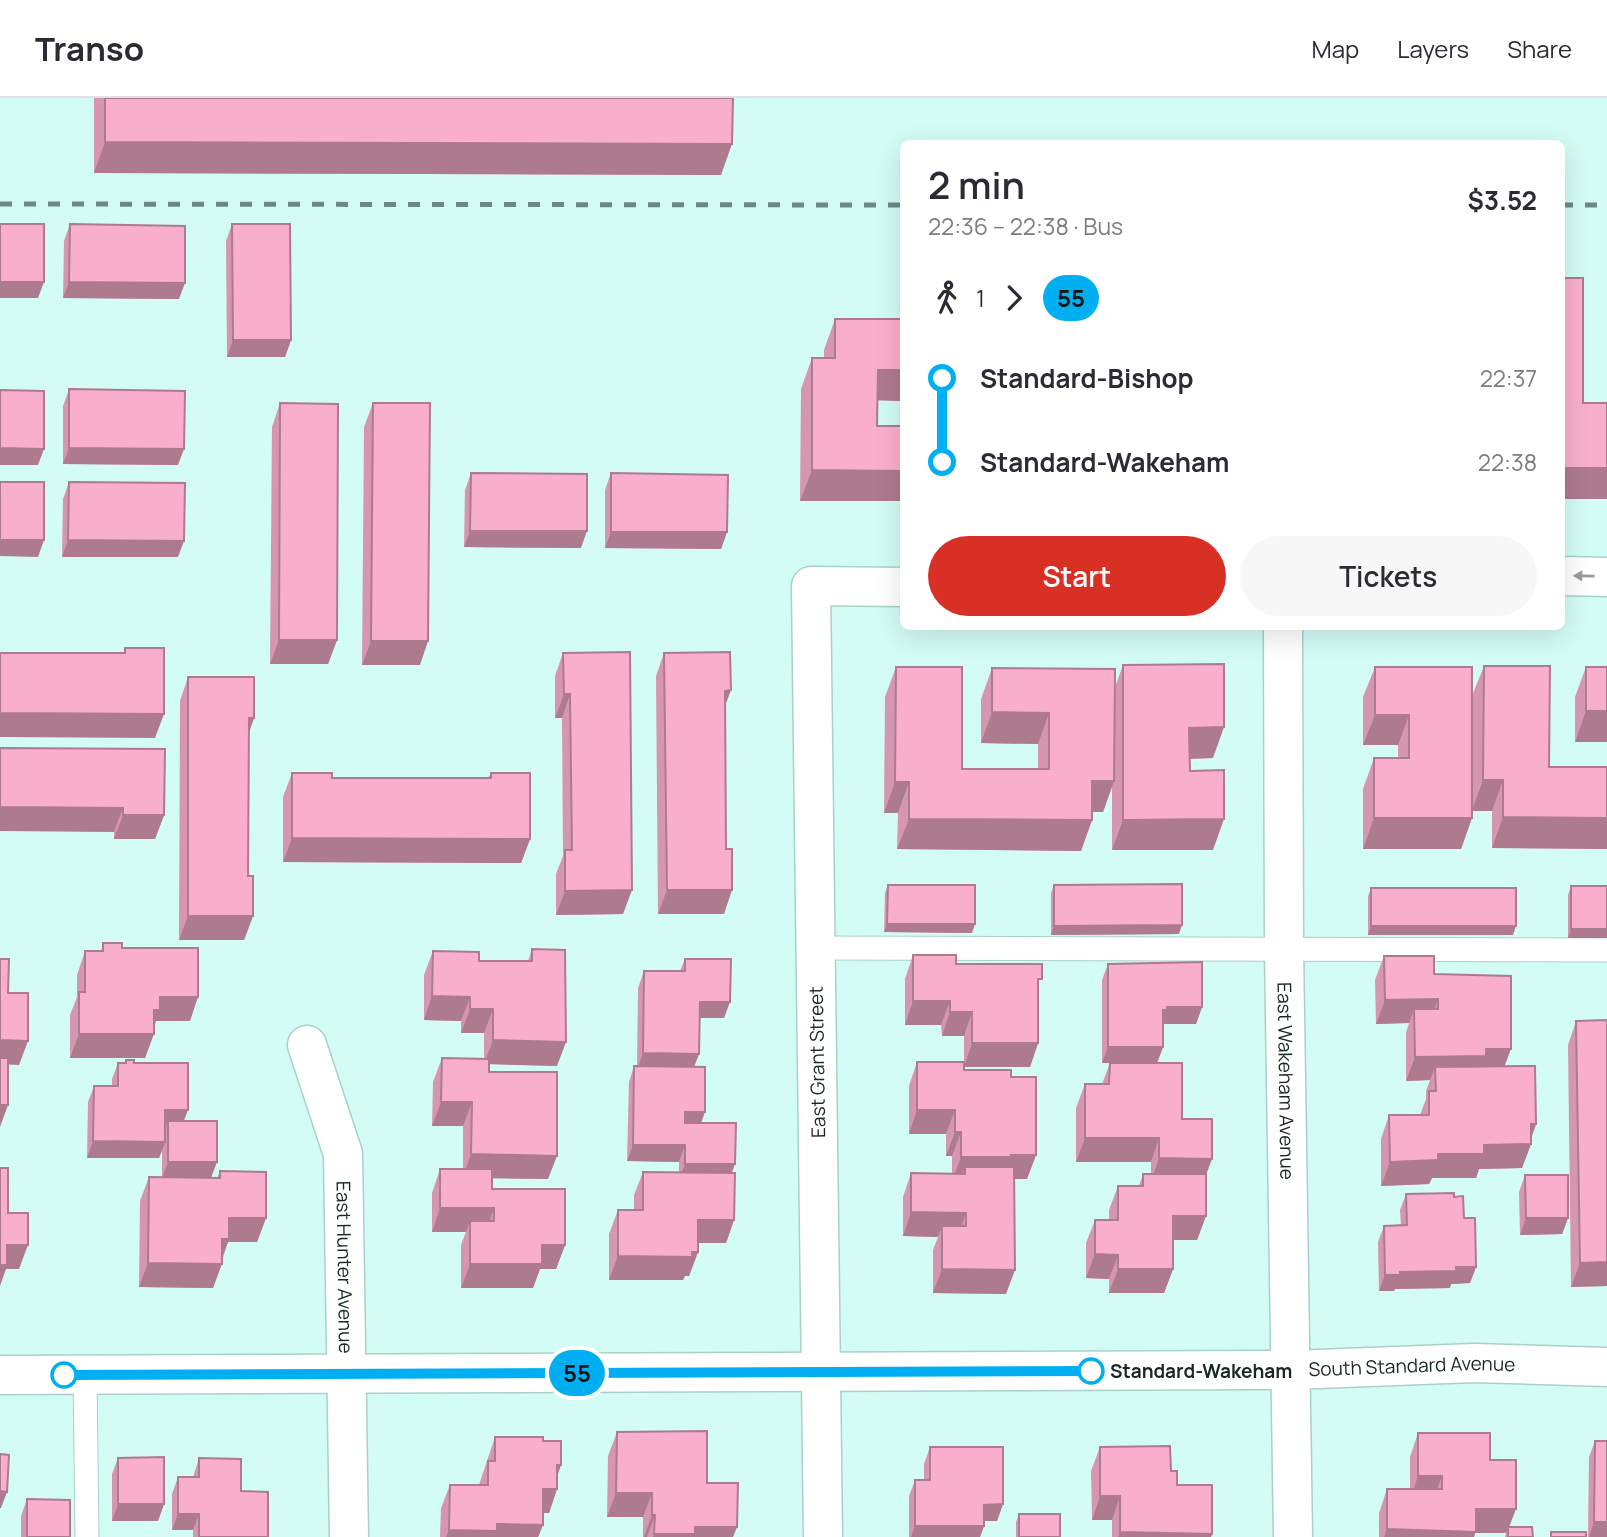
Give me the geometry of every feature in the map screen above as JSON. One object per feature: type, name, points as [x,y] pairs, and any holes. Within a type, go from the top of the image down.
[{"type":"street","points":[[1565,576],[1607,576]]},
{"type":"street","name":"East Grant Street","points":[[823,1537],[811,586],[900,587]]},
{"type":"street","name":"East Wakeham Avenue","points":[[1283,630],[1284,949],[1293,1537]]},
{"type":"street","name":"East Hunter Avenue","points":[[307,1045],[343,1154],[349,1537]]},
{"type":"street","name":"South Standard Avenue","points":[[0,1375],[1291,1370],[1474,1363],[1607,1367]]},
{"type":"lane","points":[[815,948],[1607,950]]},
{"type":"lane","points":[[85,1374],[86,1537]]},
{"type":"building","points":[[105,98],[733,98],[732,144],[105,142]]},
{"type":"building","points":[[0,224],[44,224],[44,282],[0,282]]},
{"type":"building","points":[[70,224],[185,226],[185,283],[69,282]]},
{"type":"building","points":[[232,224],[290,224],[291,340],[233,340]]},
{"type":"building","points":[[1565,278],[1583,278],[1583,403],[1607,403],[1607,468],[1565,468]]},
{"type":"building","points":[[835,319],[900,319],[900,370],[878,370],[877,426],[900,426],[900,471],[812,470],[812,358],[835,358]]},
{"type":"building","points":[[69,389],[185,391],[184,449],[69,448]]},
{"type":"building","points":[[0,390],[44,391],[44,449],[0,448]]},
{"type":"building","points":[[280,403],[338,404],[337,640],[279,640]]},
{"type":"building","points":[[373,403],[430,403],[428,641],[371,641]]},
{"type":"building","points":[[471,473],[587,474],[587,531],[470,531]]},
{"type":"building","points":[[611,473],[728,475],[727,532],[611,532]]},
{"type":"building","points":[[0,482],[44,482],[44,540],[0,540]]},
{"type":"building","points":[[69,482],[185,483],[184,541],[68,540]]},
{"type":"building","points":[[125,648],[164,648],[164,714],[0,713],[0,653],[125,653]]},
{"type":"building","points":[[630,652],[632,890],[565,891],[565,850],[572,850],[570,694],[564,694],[563,653]]},
{"type":"building","points":[[730,652],[731,690],[725,691],[726,849],[732,849],[732,890],[667,890],[664,653]]},
{"type":"building","points":[[1224,664],[1224,727],[1189,728],[1190,771],[1224,770],[1224,819],[1123,820],[1123,665]]},
{"type":"building","points":[[1484,666],[1550,666],[1549,767],[1607,767],[1607,818],[1503,817],[1503,780],[1483,780]]},
{"type":"building","points":[[896,667],[962,667],[962,769],[1049,769],[1049,713],[992,712],[992,668],[1115,669],[1114,781],[1092,781],[1092,820],[909,819],[909,782],[895,782]]},
{"type":"building","points":[[1375,667],[1472,667],[1472,818],[1374,818],[1374,758],[1409,758],[1409,715],[1375,715]]},
{"type":"building","points":[[1586,667],[1607,667],[1607,711],[1586,711]]},
{"type":"building","points":[[188,677],[254,677],[254,718],[249,718],[248,876],[253,876],[253,916],[188,916]]},
{"type":"building","points":[[0,748],[165,749],[164,815],[123,815],[123,808],[0,807]]},
{"type":"building","points":[[292,773],[332,773],[332,778],[491,778],[491,773],[530,773],[530,839],[292,838]]},
{"type":"building","points":[[1182,884],[1182,925],[1054,926],[1054,885]]},
{"type":"building","points":[[888,885],[975,885],[975,924],[887,924]]},
{"type":"building","points":[[1571,886],[1607,886],[1607,929],[1571,929]]},
{"type":"building","points":[[1371,888],[1516,888],[1516,926],[1371,926]]},
{"type":"building","points":[[103,943],[122,943],[122,948],[198,948],[198,997],[160,997],[160,1010],[154,1010],[154,1034],[79,1034],[79,992],[85,992],[85,951],[103,951]]},
{"type":"building","points":[[532,949],[565,950],[566,1042],[493,1040],[493,1009],[470,1009],[470,997],[432,996],[433,951],[479,952],[479,961],[532,961]]},
{"type":"building","points":[[913,955],[956,955],[956,964],[1042,964],[1042,979],[1038,979],[1038,1043],[972,1043],[972,1012],[950,1012],[950,1001],[913,1001]]},
{"type":"building","points":[[1384,956],[1434,956],[1434,974],[1511,976],[1511,1049],[1486,1049],[1486,1056],[1415,1057],[1414,1009],[1438,1009],[1438,999],[1385,1000]]},
{"type":"building","points":[[0,959],[9,959],[8,993],[28,993],[28,1041],[0,1040]]},
{"type":"building","points":[[685,959],[731,959],[730,1002],[700,1002],[699,1054],[643,1053],[644,971],[685,971]]},
{"type":"building","points":[[1202,962],[1202,1007],[1167,1007],[1167,1010],[1163,1010],[1163,1047],[1108,1047],[1108,964]]},
{"type":"building","points":[[1607,1020],[1607,1262],[1580,1263],[1576,1021]]},
{"type":"building","points":[[0,1058],[8,1058],[8,1105],[0,1105]]},
{"type":"building","points":[[442,1058],[489,1059],[489,1072],[557,1072],[557,1156],[471,1154],[472,1102],[441,1102]]},
{"type":"building","points":[[126,1060],[134,1060],[134,1063],[188,1063],[188,1110],[165,1110],[165,1142],[93,1141],[94,1086],[118,1086],[118,1063],[126,1063]]},
{"type":"building","points":[[917,1062],[964,1062],[964,1070],[1011,1070],[1011,1077],[1036,1077],[1036,1155],[961,1157],[961,1132],[955,1132],[955,1110],[917,1110]]},
{"type":"building","points":[[1110,1063],[1182,1063],[1182,1119],[1212,1119],[1212,1159],[1159,1158],[1159,1138],[1085,1138],[1085,1084],[1109,1084]]},
{"type":"building","points":[[634,1066],[705,1067],[705,1112],[685,1112],[685,1123],[736,1123],[735,1164],[685,1164],[685,1145],[633,1145]]},
{"type":"building","points":[[1535,1066],[1536,1124],[1531,1124],[1531,1144],[1484,1145],[1484,1154],[1438,1154],[1438,1160],[1390,1162],[1389,1115],[1429,1115],[1429,1091],[1436,1091],[1435,1067]]},
{"type":"building","points":[[168,1121],[217,1121],[217,1162],[168,1162]]},
{"type":"building","points":[[965,1167],[1014,1167],[1015,1270],[942,1269],[942,1226],[966,1226],[966,1213],[911,1212],[911,1173],[965,1174]]},
{"type":"building","points":[[0,1168],[8,1168],[8,1213],[28,1213],[28,1245],[7,1245],[7,1265],[0,1265]]},
{"type":"building","points":[[440,1169],[492,1169],[492,1189],[565,1189],[565,1245],[542,1245],[542,1264],[470,1264],[470,1221],[494,1221],[494,1208],[440,1208]]},
{"type":"building","points":[[220,1171],[266,1172],[266,1218],[229,1218],[229,1239],[222,1239],[222,1264],[148,1263],[149,1177],[220,1178]]},
{"type":"building","points":[[643,1172],[735,1173],[734,1220],[698,1220],[698,1252],[692,1252],[692,1257],[618,1256],[618,1210],[643,1210]]},
{"type":"building","points":[[1143,1174],[1206,1174],[1206,1216],[1173,1216],[1173,1269],[1118,1269],[1118,1255],[1095,1254],[1095,1220],[1118,1220],[1118,1186],[1143,1186]]},
{"type":"building","points":[[1525,1175],[1568,1175],[1568,1218],[1526,1218]]},
{"type":"building","points":[[1454,1193],[1454,1197],[1463,1196],[1464,1218],[1475,1218],[1476,1267],[1456,1267],[1456,1271],[1400,1272],[1400,1275],[1385,1275],[1384,1226],[1407,1225],[1406,1194]]},
{"type":"building","points":[[707,1431],[707,1483],[738,1483],[737,1527],[695,1527],[695,1534],[654,1534],[652,1493],[616,1493],[617,1432]]},
{"type":"building","points":[[1418,1433],[1490,1433],[1490,1460],[1516,1460],[1516,1509],[1476,1509],[1476,1532],[1387,1529],[1387,1489],[1442,1489],[1442,1476],[1418,1476]]},
{"type":"building","points":[[495,1437],[543,1437],[543,1441],[561,1441],[557,1489],[543,1489],[543,1525],[497,1524],[497,1531],[449,1530],[450,1485],[488,1485],[488,1461],[495,1461]]},
{"type":"building","points":[[1595,1441],[1607,1441],[1607,1522],[1594,1522]]},
{"type":"building","points":[[1170,1446],[1171,1471],[1177,1471],[1177,1485],[1212,1485],[1212,1534],[1120,1532],[1120,1496],[1100,1496],[1100,1447]]},
{"type":"building","points":[[930,1447],[1003,1447],[1003,1504],[984,1505],[984,1526],[915,1526],[915,1480],[930,1480]]},
{"type":"building","points":[[0,1454],[9,1455],[7,1492],[0,1491]]},
{"type":"building","points":[[164,1457],[164,1504],[118,1504],[118,1458]]},
{"type":"building","points":[[199,1458],[241,1459],[241,1491],[268,1492],[268,1537],[199,1537],[199,1514],[178,1514],[178,1477],[199,1477]]},
{"type":"building","points":[[27,1499],[70,1500],[70,1537],[27,1537]]},
{"type":"building","points":[[1019,1514],[1060,1514],[1060,1537],[1019,1537]]},
{"type":"building","points":[[1508,1527],[1532,1527],[1533,1537],[1508,1537]]},
{"type":"building","points":[[1551,1532],[1586,1532],[1586,1537],[1551,1537]]},
{"type":"railway","points":[[0,204],[900,205]]},
{"type":"railway","points":[[1565,205],[1607,205]]},
{"type":"bus line","name":"55","points":[[64,1375],[1091,1371]]},
{"type":"place","name":"Standard-Wakeham","points":[[1091,1371]]}]
